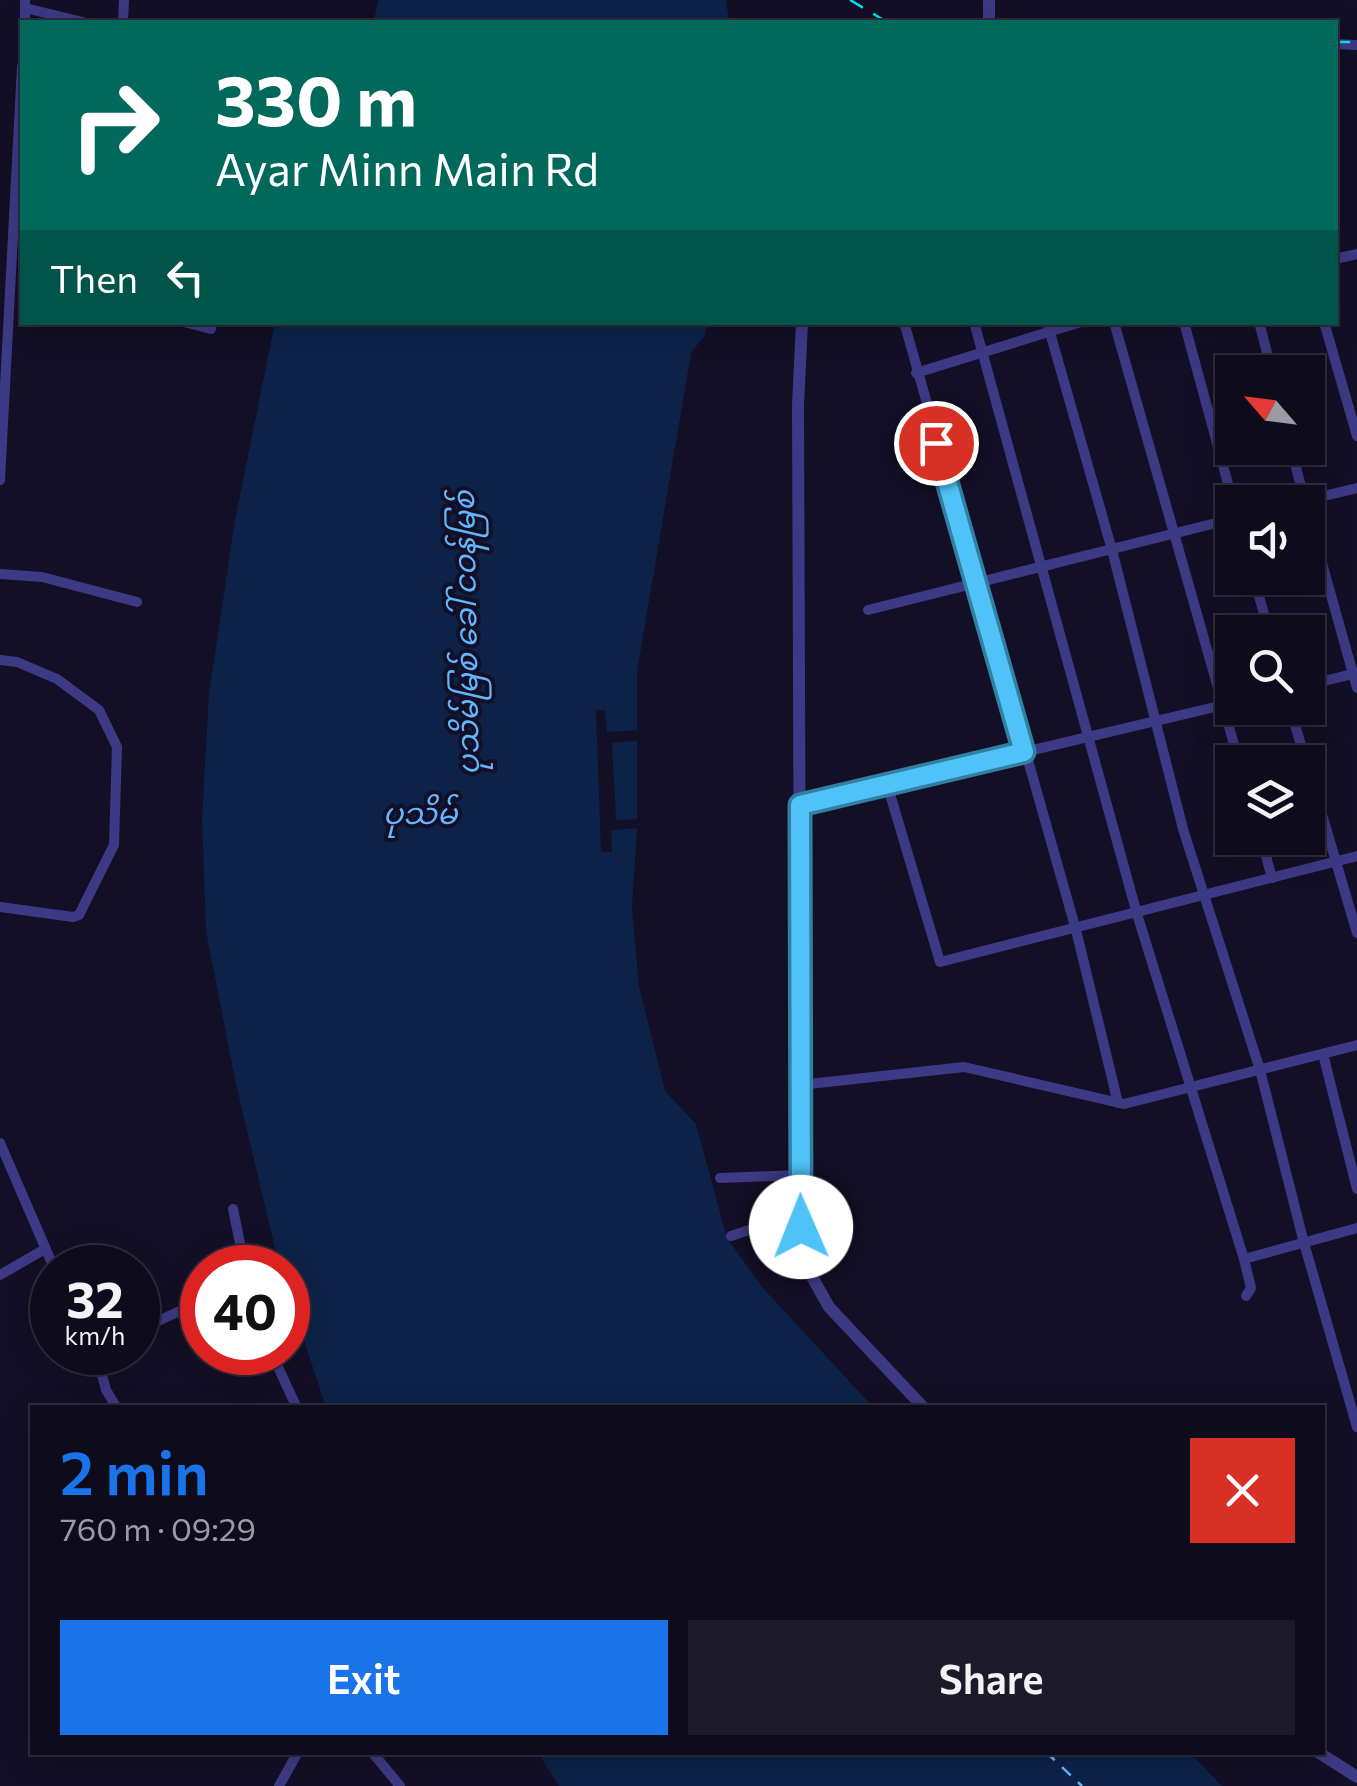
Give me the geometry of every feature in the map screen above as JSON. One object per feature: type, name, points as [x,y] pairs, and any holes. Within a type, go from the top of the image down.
[{"type":"street","points":[[26,4],[76,20]]},
{"type":"street","points":[[0,480],[17,282],[20,152]]},
{"type":"street","points":[[195,325],[210,329]]},
{"type":"street","points":[[802,325],[798,405],[801,1227],[806,1266],[829,1307],[921,1405]]},
{"type":"street","points":[[905,325],[1076,930],[1118,1102]]},
{"type":"street","points":[[975,325],[1136,914],[1244,1259],[1251,1288],[1246,1296]]},
{"type":"street","points":[[1115,325],[1215,662]]},
{"type":"street","points":[[1185,325],[1228,485]]},
{"type":"street","points":[[1260,325],[1268,355]]},
{"type":"street","points":[[1325,325],[1357,436]]},
{"type":"street","points":[[916,373],[984,352],[1048,326],[1112,550],[1154,721],[1204,897],[1260,1070],[1304,1243],[1356,1420]]},
{"type":"street","points":[[1325,496],[1357,488]]},
{"type":"street","points":[[868,610],[1215,524]]},
{"type":"street","points":[[1325,571],[1357,688]]},
{"type":"street","points":[[0,574],[42,577],[137,602]]},
{"type":"street","points":[[0,660],[17,662],[57,678],[99,710],[117,746],[114,844],[79,914],[72,917],[0,907]]},
{"type":"street","points":[[1325,681],[1355,674]]},
{"type":"street","points":[[800,805],[1215,707]]},
{"type":"street","points":[[887,784],[940,962],[1357,856]]},
{"type":"street","points":[[1325,827],[1357,933]]},
{"type":"street","points":[[1265,855],[1272,878]]},
{"type":"street","points":[[800,1084],[964,1066],[1124,1104],[1357,1046]]},
{"type":"street","points":[[1324,1054],[1357,1189]]},
{"type":"street","points":[[0,1143],[44,1245]]},
{"type":"street","points":[[720,1178],[800,1175]]},
{"type":"street","points":[[233,1208],[240,1245]]},
{"type":"street","points":[[731,1236],[758,1227],[801,1227]]},
{"type":"street","points":[[1244,1259],[1357,1228]]},
{"type":"street","points":[[0,1275],[30,1257]]},
{"type":"street","points":[[102,1375],[115,1405]]},
{"type":"street","points":[[282,1375],[296,1405]]},
{"type":"street","points":[[280,1786],[296,1755]]},
{"type":"street","points":[[374,1755],[400,1786]]},
{"type":"street","points":[[1322,1755],[1357,1778]]},
{"type":"water","points":[[379,0],[726,0],[729,20],[374,20]]},
{"type":"water","name":"ပုသိမ်","points":[[274,325],[708,325],[691,353],[637,672],[637,829],[632,906],[639,987],[665,1091],[696,1124],[727,1238],[762,1287],[871,1405],[325,1405],[310,1359],[310,1245],[274,1245],[235,1080],[206,931],[202,819],[209,693],[235,520]]},
{"type":"water","points":[[539,1755],[1192,1755],[1222,1786],[559,1786]]},
{"type":"pier","points":[[596,710],[605,710],[607,732],[642,730],[642,740],[612,743],[616,820],[642,819],[642,828],[611,830],[612,852],[601,852]]},
{"type":"ferry route","points":[[1049,1755],[1082,1786]]},
{"type":"railway","points":[[850,0],[884,20]]},
{"type":"railway","points":[[1338,42],[1357,42]]},
{"type":"route","points":[[801,1227],[800,805],[1024,752],[936,443]]},
{"type":"water label","name":"ပုသိမ်မြစ် ခေါ် ငဝန်မြစ်","points":[[464,633]]}]
